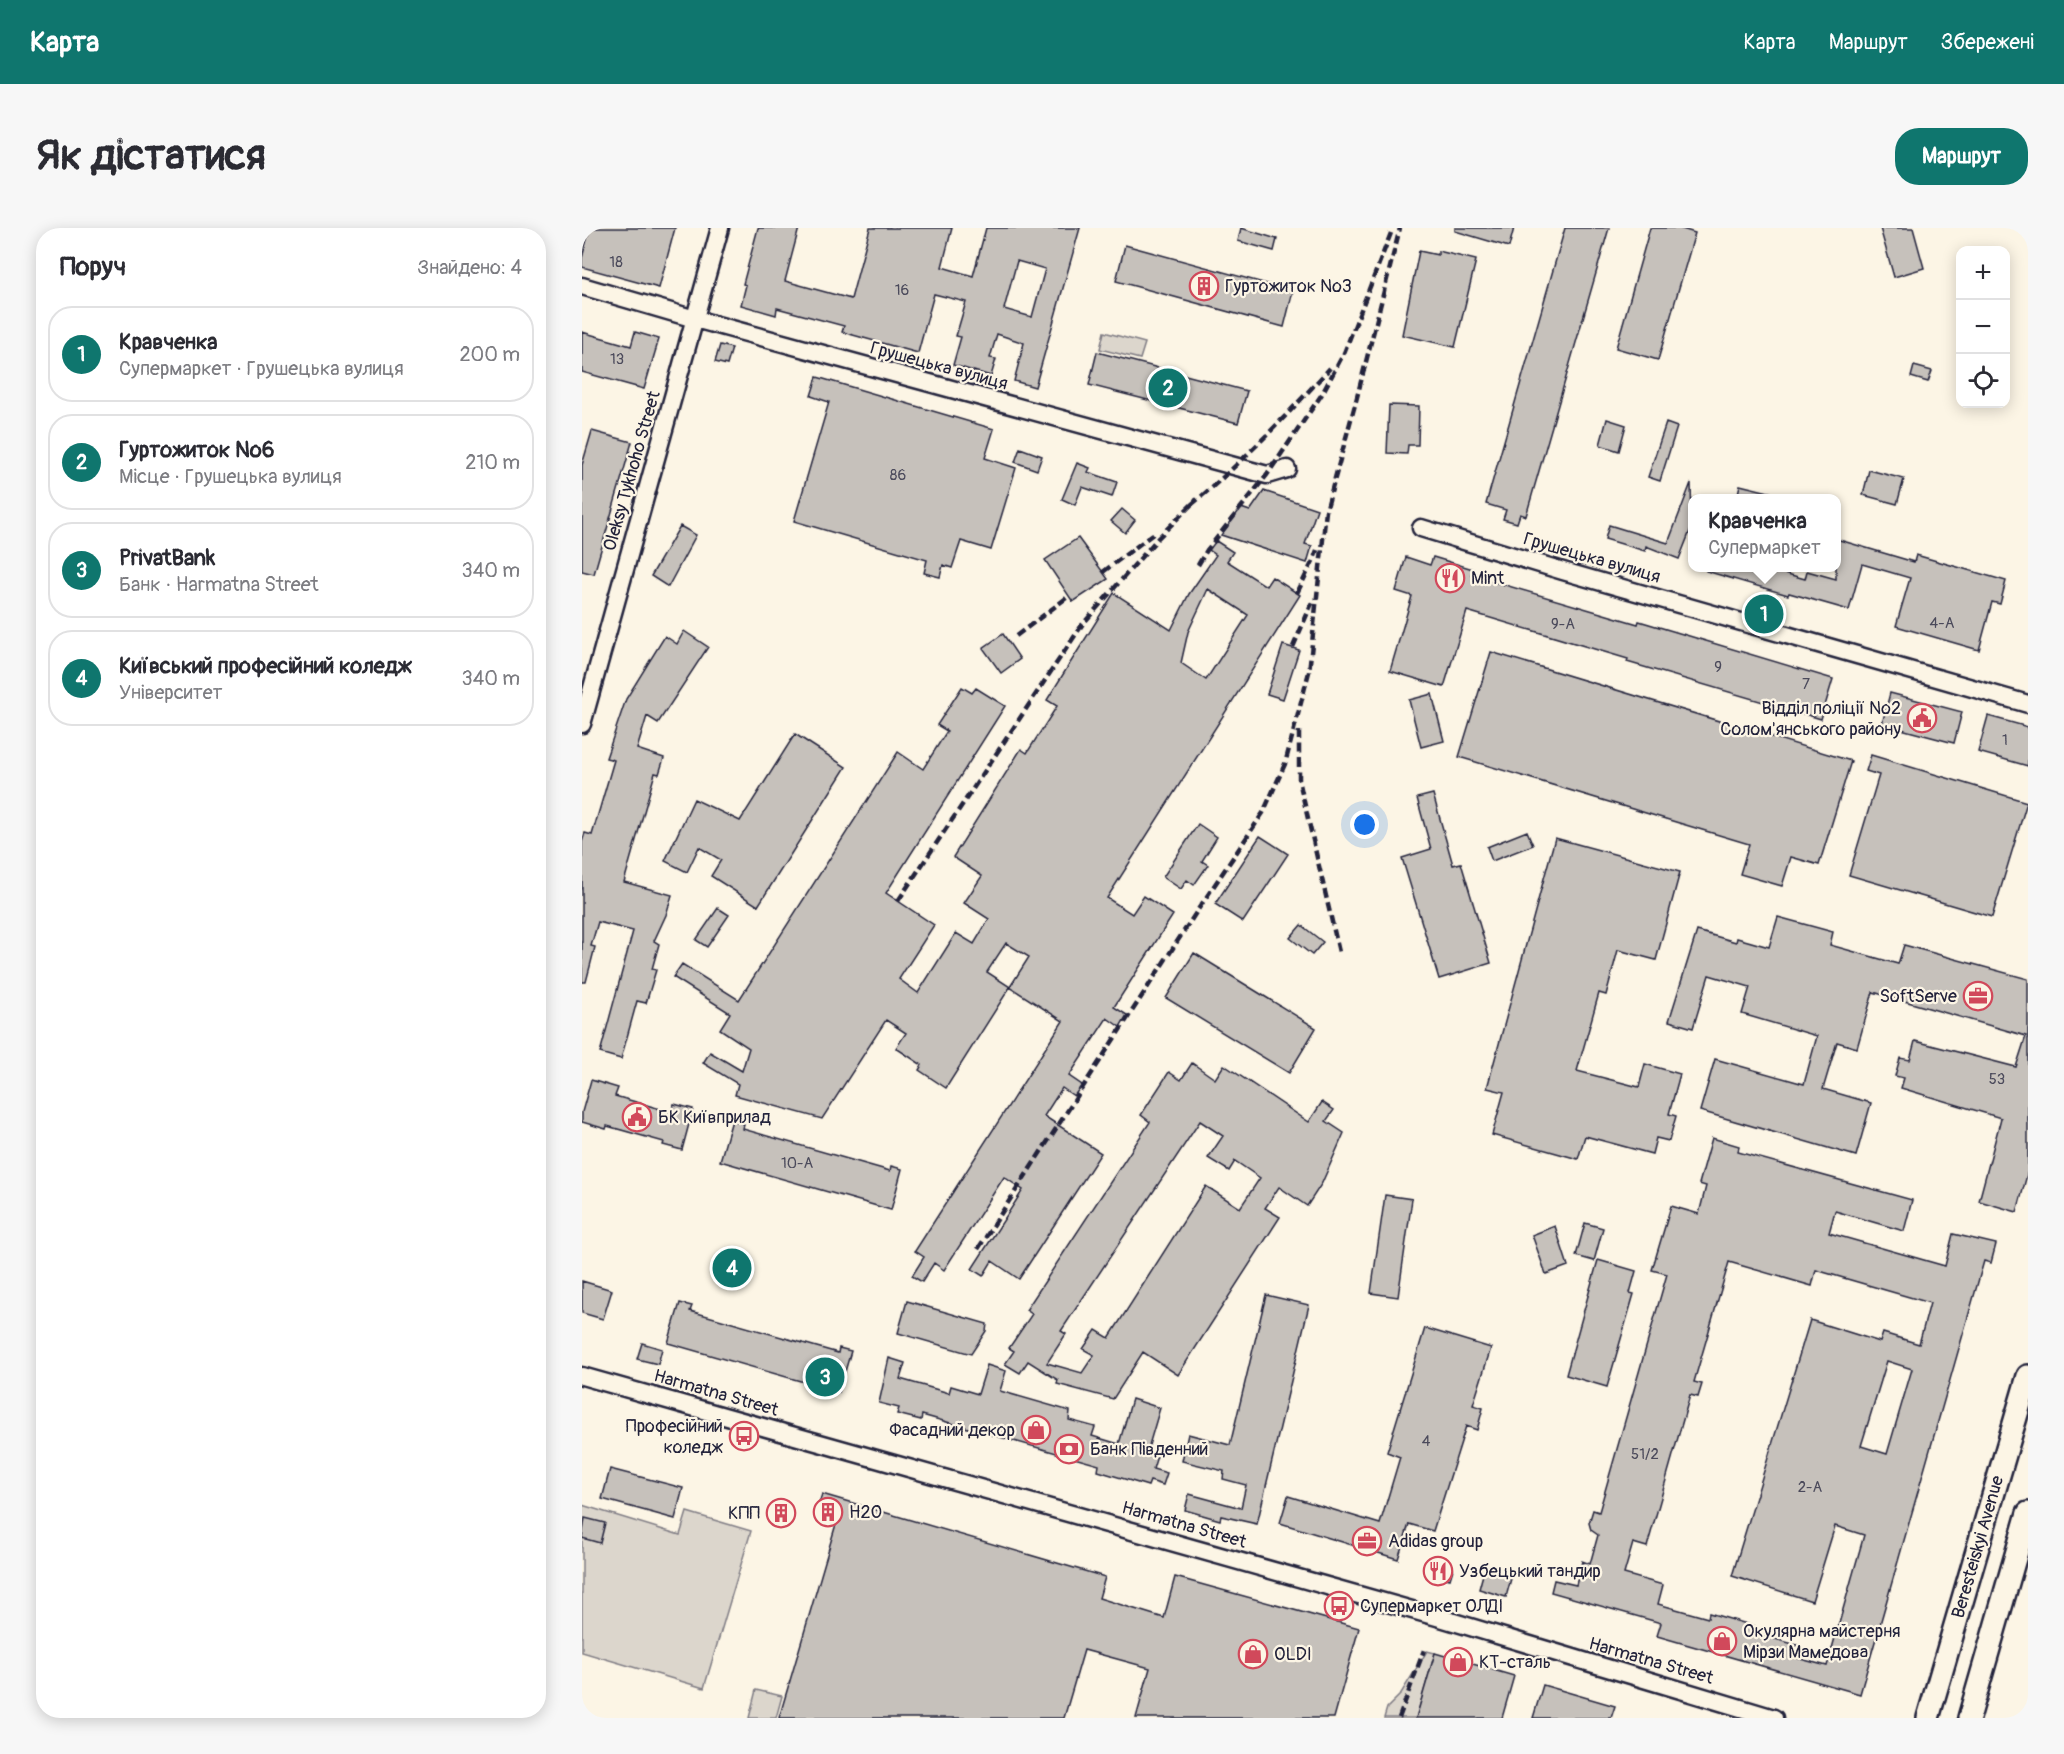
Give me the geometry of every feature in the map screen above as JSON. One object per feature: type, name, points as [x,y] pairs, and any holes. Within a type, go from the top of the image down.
[{"type":"main road","name":"Beresteiskyi Avenue","points":[[1928,1718],[2028,1376]]},
{"type":"main road","points":[[1969,1718],[2028,1513]]},
{"type":"street","name":"Oleksy Tykhoho Street","points":[[582,724],[720,228]]},
{"type":"street","name":"Грушецька вулиця","points":[[582,286],[1267,475],[1287,469]]},
{"type":"street","name":"Грушецька вулиця","points":[[1421,528],[2028,704]]},
{"type":"street","name":"Harmatna Street","points":[[582,1376],[1444,1619],[1774,1718]]},
{"type":"shaded area","points":[[1104,332],[1145,343],[1140,359],[1100,349]]},
{"type":"shaded area","points":[[582,1505],[680,1535],[687,1512],[751,1531],[704,1688],[582,1652]]},
{"type":"shaded area","points":[[1427,1651],[1435,1653],[1416,1718],[1384,1718],[1387,1708],[1400,1695]]},
{"type":"shaded area","points":[[756,1690],[782,1696],[776,1718],[749,1718]]},
{"type":"building","points":[[590,228],[675,228],[659,288],[582,267],[582,258]]},
{"type":"building","points":[[758,228],[799,228],[785,281],[851,299],[870,228],[952,228],[942,267],[973,276],[986,228],[1080,228],[1035,387],[1014,381],[1024,343],[997,334],[990,358],[996,359],[991,376],[953,365],[961,337],[956,336],[966,302],[934,294],[918,353],[842,332],[844,326],[777,308],[776,315],[741,305],[746,285],[743,284]],"holes":[[[1017,261],[1045,269],[1032,317],[1004,309]]]},
{"type":"building","points":[[1241,228],[1277,239],[1274,251],[1238,241]]},
{"type":"building","points":[[1455,228],[1514,228],[1509,247],[1455,231]]},
{"type":"building","points":[[1565,228],[1609,228],[1526,516],[1520,514],[1517,523],[1503,519],[1506,510],[1486,504]]},
{"type":"building","points":[[1650,228],[1679,228],[1695,233],[1658,360],[1616,348]]},
{"type":"building","points":[[1880,228],[1913,228],[1924,268],[1894,277]]},
{"type":"building","name":"Гуртожиток №3","points":[[1125,245],[1293,291],[1284,327],[1116,281]]},
{"type":"building","points":[[1419,251],[1438,255],[1438,251],[1476,260],[1455,347],[1402,335]]},
{"type":"building","points":[[582,332],[631,346],[635,332],[659,339],[644,389],[582,372]]},
{"type":"building","points":[[720,345],[732,348],[727,365],[715,362]]},
{"type":"building","points":[[1097,352],[1247,391],[1238,423],[1089,385]]},
{"type":"building","points":[[1914,366],[1932,371],[1928,382],[1911,377]]},
{"type":"building","points":[[817,377],[994,429],[985,458],[1016,468],[991,550],[961,541],[952,568],[943,565],[940,577],[924,573],[927,560],[794,521],[829,402],[811,396]]},
{"type":"building","points":[[1389,405],[1419,406],[1418,445],[1408,445],[1407,454],[1387,453]]},
{"type":"building","points":[[1607,419],[1626,425],[1619,451],[1600,445]]},
{"type":"building","points":[[1666,423],[1677,427],[1660,481],[1648,477]]},
{"type":"building","points":[[592,431],[632,442],[594,574],[582,571],[582,465]]},
{"type":"building","points":[[1020,448],[1042,456],[1037,470],[1015,462]]},
{"type":"building","points":[[1077,463],[1090,468],[1088,472],[1117,482],[1112,497],[1082,487],[1075,505],[1062,499]]},
{"type":"building","points":[[1869,470],[1904,479],[1897,504],[1863,495]]},
{"type":"building","points":[[1691,483],[1691,494],[1688,494],[1688,536],[1679,559],[1646,546],[1645,551],[1605,539],[1609,525],[1668,543]]},
{"type":"building","points":[[1740,485],[1777,494],[1738,494]]},
{"type":"building","points":[[1264,491],[1317,509],[1305,544],[1312,546],[1307,563],[1221,535],[1241,508],[1250,511]]},
{"type":"building","points":[[1122,509],[1135,520],[1125,533],[1111,521]]},
{"type":"building","points":[[680,526],[696,535],[668,587],[651,576]]},
{"type":"building","points":[[1078,538],[1108,579],[1073,602],[1045,560]]},
{"type":"building","points":[[1841,540],[1914,562],[1916,555],[2006,581],[2000,604],[1992,602],[1979,650],[1896,626],[1910,578],[1862,564],[1849,610],[1709,572],[1780,572],[1805,579],[1807,572],[1811,572],[1836,579],[1836,572],[1841,572]]},
{"type":"building","points":[[1216,541],[1233,552],[1227,561],[1266,586],[1272,577],[1300,595],[1107,898],[1132,914],[1144,896],[1173,915],[1114,1007],[1127,1015],[1120,1027],[1107,1018],[1069,1076],[1082,1085],[1074,1096],[1062,1088],[1044,1116],[1101,1153],[1019,1279],[992,1261],[983,1276],[972,1269],[1023,1190],[1004,1177],[944,1270],[934,1263],[922,1282],[912,1276],[924,1257],[915,1251],[1063,1021],[1010,987],[946,1088],[919,1070],[922,1065],[896,1048],[906,1033],[886,1020],[822,1119],[735,1095],[738,1084],[703,1063],[710,1052],[742,1071],[749,1048],[720,1029],[730,1013],[673,977],[682,964],[739,1000],[898,752],[923,769],[947,731],[937,725],[962,687],[972,693],[976,688],[1005,706],[886,893],[934,925],[899,979],[918,993],[956,933],[974,944],[989,919],[964,903],[982,876],[953,857],[1021,749],[1027,753],[1057,706],[1047,700],[1114,593],[1171,630],[1189,594],[1216,555],[1209,550]],"holes":[[[1208,589],[1248,615],[1206,680],[1181,663],[1188,632]],[[1006,943],[1029,957],[1010,987],[987,972]]]},
{"type":"building","points":[[1406,557],[1430,565],[1433,557],[1473,569],[1471,575],[1638,624],[1639,621],[1833,679],[1821,719],[1627,662],[1628,659],[1467,611],[1444,687],[1390,671],[1412,596],[1396,591]]},
{"type":"building","points":[[684,631],[708,647],[658,723],[647,716],[637,749],[664,758],[659,774],[655,773],[624,882],[672,895],[654,941],[659,944],[652,969],[656,970],[646,1003],[637,1001],[621,1059],[600,1053],[633,931],[598,922],[591,946],[595,947],[586,982],[582,982],[582,842],[585,833],[592,835],[614,760],[606,758],[626,699],[665,636],[677,644]]},
{"type":"building","points":[[1003,634],[1020,659],[1001,673],[983,648]]},
{"type":"building","points":[[1283,645],[1299,650],[1283,699],[1267,694]]},
{"type":"building","points":[[1491,652],[1851,761],[1819,865],[1791,857],[1782,886],[1740,874],[1749,844],[1459,757]]},
{"type":"building","name":"Відділ поліції №2 Солом'янського району","points":[[1890,693],[1962,712],[1954,743],[1882,724]]},
{"type":"building","points":[[1432,694],[1444,741],[1421,747],[1409,700]]},
{"type":"building","points":[[1988,716],[2028,727],[2028,766],[1978,752]]},
{"type":"building","points":[[795,734],[846,767],[758,906],[711,876],[721,860],[699,847],[687,872],[665,861],[694,799],[740,821]]},
{"type":"building","points":[[1871,755],[2027,802],[1992,917],[1849,875],[1879,775],[1866,771]]},
{"type":"building","points":[[1433,794],[1453,865],[1461,863],[1491,963],[1439,979],[1402,858],[1431,849],[1417,798]]},
{"type":"building","points":[[1198,824],[1217,837],[1202,861],[1208,865],[1194,885],[1187,880],[1181,889],[1163,877]]},
{"type":"building","points":[[1527,831],[1533,845],[1492,861],[1487,847]]},
{"type":"building","points":[[1260,836],[1288,854],[1243,922],[1215,904]]},
{"type":"building","points":[[1555,838],[1680,872],[1656,960],[1618,950],[1606,995],[1599,993],[1577,1071],[1639,1087],[1645,1064],[1680,1074],[1669,1114],[1676,1116],[1669,1141],[1656,1138],[1652,1154],[1585,1136],[1578,1159],[1492,1135],[1504,1092],[1487,1088]]},
{"type":"building","points":[[718,908],[729,915],[707,947],[696,940]]},
{"type":"building","points":[[1778,917],[1833,932],[1830,945],[1898,964],[1904,945],[2028,979],[2028,1171],[2017,1212],[1979,1201],[2001,1118],[1901,1088],[1904,1078],[1895,1076],[1900,1058],[1910,1060],[1915,1041],[2016,1067],[2026,1036],[1873,992],[1857,1048],[1837,1042],[1823,1089],[1871,1103],[1856,1156],[1700,1111],[1715,1059],[1804,1084],[1817,1036],[1742,1014],[1750,987],[1709,975],[1693,1028],[1669,1021],[1697,931],[1736,942],[1737,938],[1769,947]]},
{"type":"building","points":[[1301,925],[1323,942],[1312,955],[1290,938]]},
{"type":"building","points":[[1194,953],[1316,1028],[1289,1073],[1166,998]]},
{"type":"building","points":[[1192,1063],[1215,1079],[1224,1065],[1309,1122],[1322,1102],[1334,1110],[1326,1121],[1344,1133],[1322,1183],[1307,1206],[1279,1187],[1265,1208],[1280,1217],[1178,1375],[1143,1352],[1113,1399],[1057,1384],[1058,1380],[1028,1361],[1020,1373],[1005,1364],[1014,1351],[1009,1348],[1032,1314],[1026,1310],[1150,1122],[1141,1115],[1169,1072],[1181,1080]],"holes":[[[1200,1121],[1223,1136],[1208,1158],[1229,1171],[1235,1161],[1260,1178],[1240,1208],[1206,1186],[1109,1338],[1096,1330],[1083,1349],[1094,1355],[1082,1373],[1047,1363],[1066,1334],[1061,1331]]]},
{"type":"building","name":"БК Київприлад","points":[[591,1080],[618,1088],[615,1096],[671,1112],[674,1104],[693,1109],[682,1150],[663,1145],[664,1142],[607,1126],[606,1129],[582,1122],[582,1112]]},
{"type":"building","points":[[732,1120],[744,1124],[743,1129],[890,1171],[891,1166],[902,1169],[891,1210],[720,1161]]},
{"type":"building","points":[[1712,1138],[1739,1146],[1738,1152],[1912,1200],[1904,1231],[1835,1211],[1829,1233],[1945,1266],[1953,1234],[1996,1244],[1991,1263],[1984,1261],[1860,1694],[1657,1636],[1661,1623],[1551,1592],[1554,1580],[1576,1585],[1582,1561],[1590,1564],[1598,1535],[1591,1530],[1589,1523],[1593,1510],[1599,1512],[1667,1274],[1652,1270],[1671,1206],[1699,1214],[1706,1186],[1699,1184]],"holes":[[[1729,1262],[1812,1286],[1816,1270],[1930,1303],[1919,1344],[1883,1333],[1880,1342],[1810,1320],[1732,1576],[1812,1601],[1835,1526],[1864,1535],[1827,1666],[1793,1657],[1797,1645],[1753,1633],[1754,1626],[1709,1613],[1708,1618],[1658,1604],[1663,1585],[1624,1574],[1633,1543],[1647,1547],[1690,1395],[1698,1397],[1702,1384],[1694,1382]],[[1887,1361],[1912,1369],[1887,1454],[1861,1446]]]},
{"type":"building","points":[[1385,1195],[1412,1199],[1398,1297],[1371,1293]]},
{"type":"building","points":[[1585,1223],[1603,1228],[1594,1261],[1576,1256]]},
{"type":"building","points":[[1555,1226],[1568,1266],[1546,1274],[1532,1235]]},
{"type":"building","points":[[1598,1260],[1636,1271],[1630,1293],[1634,1294],[1607,1387],[1566,1375]]},
{"type":"building","points":[[582,1281],[612,1290],[603,1319],[582,1313]]},
{"type":"building","points":[[1266,1295],[1309,1305],[1257,1524],[1221,1516],[1220,1520],[1185,1510],[1189,1494],[1241,1508],[1246,1485],[1223,1479],[1224,1471],[1182,1461],[1188,1434],[1230,1445]]},
{"type":"building","points":[[907,1301],[987,1324],[986,1331],[971,1354],[898,1333]]},
{"type":"building","points":[[680,1303],[692,1306],[690,1311],[838,1353],[839,1348],[851,1351],[839,1392],[668,1343]]},
{"type":"building","points":[[1425,1328],[1491,1348],[1473,1405],[1483,1408],[1477,1430],[1466,1426],[1433,1531],[1409,1524],[1398,1559],[1280,1523],[1288,1496],[1380,1524],[1400,1457],[1387,1452]]},
{"type":"building","points":[[642,1343],[662,1349],[658,1364],[637,1359]]},
{"type":"building","points":[[889,1358],[905,1363],[900,1379],[949,1393],[951,1386],[978,1394],[987,1365],[1006,1371],[1000,1391],[1070,1411],[1069,1420],[1095,1427],[1092,1436],[1119,1444],[1132,1399],[1160,1408],[1147,1452],[1157,1456],[1153,1469],[1167,1473],[1163,1485],[1150,1481],[1148,1486],[1098,1471],[1099,1465],[922,1415],[921,1420],[897,1414],[899,1408],[879,1403]]},
{"type":"building","points":[[610,1469],[683,1488],[675,1519],[602,1499]]},
{"type":"building","points":[[822,1494],[1105,1577],[1099,1598],[1164,1618],[1175,1577],[1359,1628],[1334,1718],[1136,1718],[1150,1668],[1084,1650],[1064,1718],[779,1718],[836,1524],[815,1518]]},
{"type":"building","points":[[585,1518],[605,1523],[600,1543],[582,1538]]},
{"type":"building","points":[[1437,1564],[1453,1569],[1450,1579],[1434,1575]]},
{"type":"building","points":[[1485,1567],[1512,1575],[1506,1597],[1479,1589]]},
{"type":"building","points":[[1435,1653],[1514,1676],[1502,1718],[1416,1718]]},
{"type":"building","points":[[1543,1685],[1615,1706],[1611,1718],[1533,1718]]},
{"type":"railway","points":[[978,1249],[1263,813],[1285,764],[1309,672],[1326,511],[1400,228]]},
{"type":"railway","points":[[1198,565],[1207,550],[1267,475],[1322,394],[1344,353],[1391,233]]},
{"type":"railway","points":[[1191,505],[1280,422],[1330,368]]},
{"type":"railway","points":[[898,901],[1082,625],[1158,538],[1197,499]]},
{"type":"railway","points":[[1103,572],[1153,534]]},
{"type":"railway","points":[[1297,593],[1317,550]]},
{"type":"railway","points":[[1016,636],[1069,596]]},
{"type":"railway","points":[[1293,647],[1312,603]]},
{"type":"railway","points":[[1299,731],[1299,780],[1339,952]]},
{"type":"railway","points":[[1399,1718],[1424,1650]]},
{"type":"place","name":"Гуртожиток №3","points":[[1204,286]]},
{"type":"place","name":"Гуртожиток №6","points":[[1168,388]]},
{"type":"place","name":"Mint","points":[[1450,578]]},
{"type":"place","name":"Кравченка","points":[[1764,614]]},
{"type":"place","name":"Відділ поліції №2 Солом'янського району","points":[[1922,718]]},
{"type":"place","name":"SoftServe","points":[[1978,996]]},
{"type":"place","name":"БК Київприлад","points":[[637,1117]]},
{"type":"place","name":"Київський професійний коледж","points":[[732,1268]]},
{"type":"place","name":"PrivatBank","points":[[825,1377]]},
{"type":"place","name":"Фасадний декор","points":[[1036,1430]]},
{"type":"place","name":"Професійний коледж","points":[[744,1436]]},
{"type":"place","name":"Банк Південний","points":[[1069,1449]]},
{"type":"place","name":"H2O","points":[[828,1512]]},
{"type":"place","name":"КПП","points":[[781,1513]]},
{"type":"place","name":"Adidas group","points":[[1367,1541]]},
{"type":"place","name":"Узбецький тандир","points":[[1438,1571]]},
{"type":"place","name":"Супермаркет ОЛДІ","points":[[1339,1606]]},
{"type":"place","name":"Окулярна майстерня Мірзи Мамедова","points":[[1722,1641]]},
{"type":"place","name":"OLDI","points":[[1253,1654]]},
{"type":"place","name":"КТ-сталь","points":[[1458,1662]]}]
